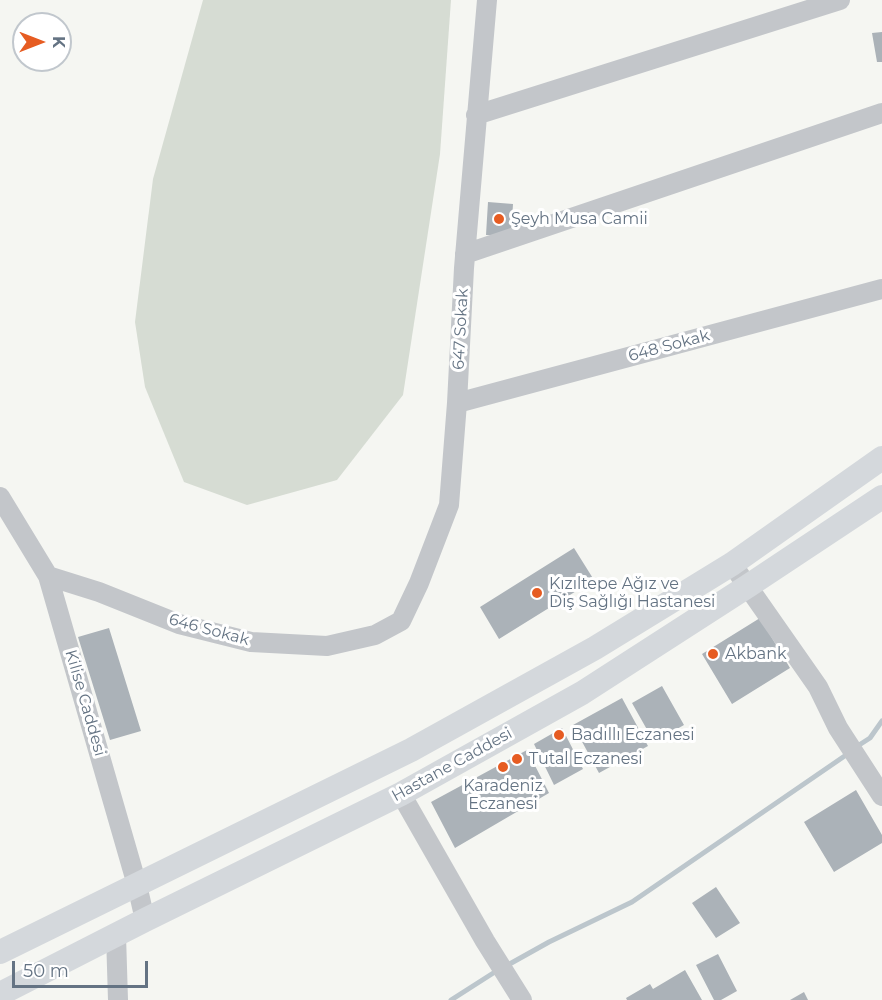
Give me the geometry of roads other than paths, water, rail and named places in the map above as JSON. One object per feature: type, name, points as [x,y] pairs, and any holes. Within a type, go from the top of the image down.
[{"type":"main road","name":"Hastane Caddesi","points":[[0,952],[411,750],[595,648],[732,564],[882,458]]},
{"type":"main road","name":"Hastane Caddesi","points":[[0,994],[401,794],[582,693],[882,497]]},
{"type":"main road","points":[[595,648],[611,673]]},
{"type":"street","name":"647 Sokak","points":[[375,634],[401,621],[419,583],[449,505],[465,254],[487,0]]},
{"type":"street","points":[[476,115],[840,0]]},
{"type":"street","points":[[465,254],[882,113]]},
{"type":"street","name":"648 Sokak","points":[[457,403],[882,289]]},
{"type":"street","name":"Kilise Caddesi","points":[[0,497],[48,576],[145,920]]},
{"type":"street","points":[[732,564],[818,687],[838,728],[878,789]]},
{"type":"street","name":"646 Sokak","points":[[48,576],[99,592],[179,624],[251,642],[327,646],[375,634]]},
{"type":"street","points":[[401,794],[485,941],[521,997]]},
{"type":"street","points":[[116,935],[118,1000]]},
{"type":"waterway","points":[[856,747],[870,738],[882,721]]},
{"type":"waterway","points":[[506,966],[549,942],[632,902],[849,753]]},
{"type":"waterway","points":[[451,1000],[498,970]]},
{"type":"place","name":"Şeyh Musa Camii","points":[[499,219]]},
{"type":"place","name":"Kızıltepe Ağız ve Diş Sağlığı Hastanesi","points":[[537,593]]},
{"type":"place","name":"Akbank","points":[[713,654]]},
{"type":"place","name":"Badıllı Eczanesi","points":[[559,735]]},
{"type":"place","name":"Tutal Eczanesi","points":[[517,759]]},
{"type":"place","name":"Karadeniz Eczanesi","points":[[503,767]]}]
